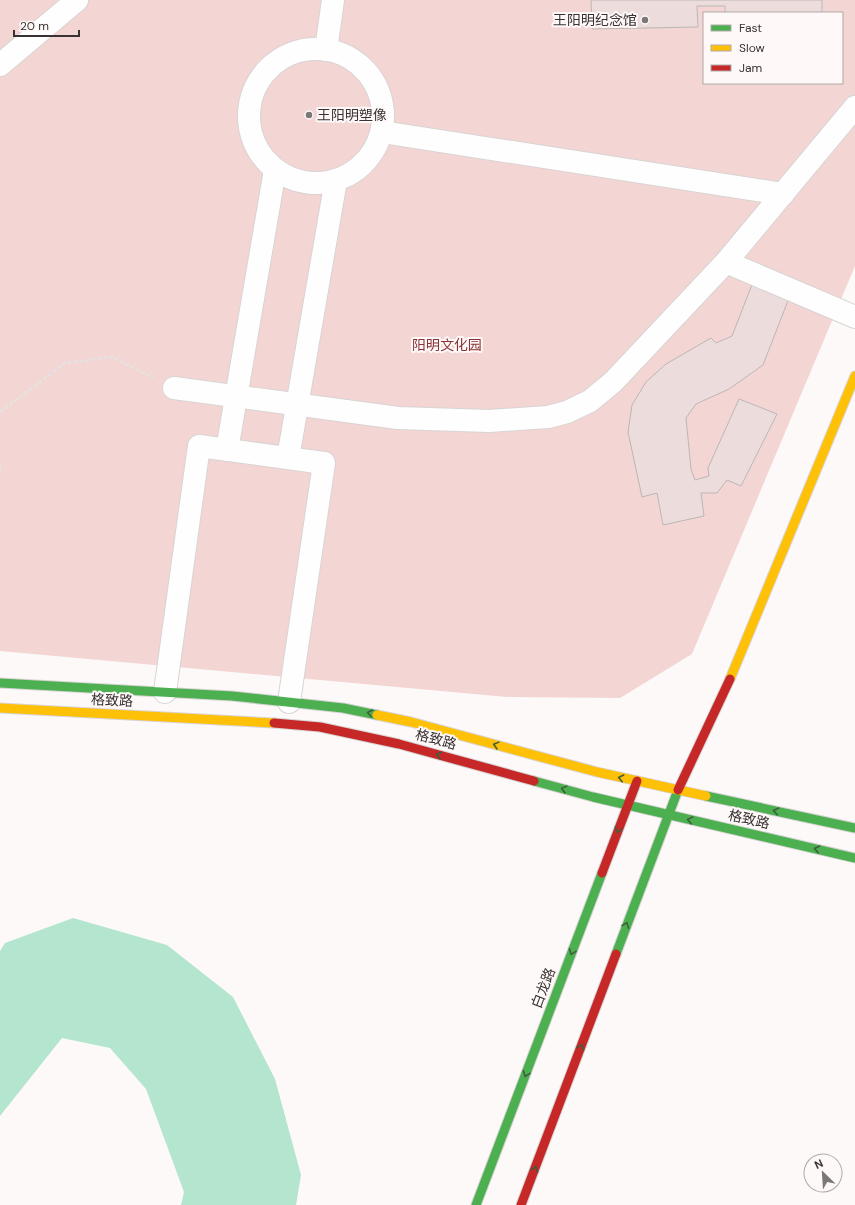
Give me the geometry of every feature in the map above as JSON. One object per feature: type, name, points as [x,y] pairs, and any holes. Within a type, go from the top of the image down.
[{"type":"main road","points":[[521,1205],[678,790],[725,691],[855,376]]},
{"type":"main road","name":"格致路","points":[[0,683],[232,696],[344,708],[411,722],[597,772],[855,828]]},
{"type":"main road","name":"格致路","points":[[0,708],[238,720],[320,727],[399,744],[627,805],[855,858]]},
{"type":"main road","name":"白龙路","points":[[476,1205],[636,781]]},
{"type":"street","points":[[0,65],[77,0]]},
{"type":"street","points":[[326,50],[333,0]]},
{"type":"street","points":[[303,50],[326,50],[347,56],[360,64],[370,75],[378,88],[382,102],[384,117],[382,132],[377,146],[368,159],[357,170],[336,180],[315,184],[300,182],[275,170],[262,157],[254,144],[250,130],[249,115],[251,100],[256,86],[264,73],[275,63],[288,55],[303,50]]},
{"type":"street","points":[[174,388],[398,418],[482,421],[548,417],[567,412],[590,402],[613,382],[726,262],[855,107]]},
{"type":"street","points":[[382,132],[783,194]]},
{"type":"street","points":[[227,450],[275,170]]},
{"type":"street","points":[[288,458],[336,180]]},
{"type":"street","points":[[726,262],[855,318]]},
{"type":"street","points":[[165,692],[199,446],[324,463],[289,702]]},
{"type":"path","points":[[0,412],[65,362],[112,356],[174,388]]},
{"type":"path","points":[[0,463],[0,472]]},
{"type":"green space","name":"阳明文化园","points":[[0,0],[855,0],[855,266],[692,654],[620,698],[507,697],[0,651]]},
{"type":"shaded area","points":[[73,918],[167,945],[233,997],[275,1079],[301,1175],[296,1205],[181,1205],[184,1192],[146,1089],[110,1048],[62,1038],[0,1116],[0,951],[5,943]]},
{"type":"building","name":"王阳明纪念馆","points":[[591,0],[822,0],[822,12],[725,12],[725,6],[697,6],[698,27],[592,29]]},
{"type":"building","points":[[753,282],[789,298],[763,365],[729,389],[696,404],[686,418],[691,469],[695,480],[709,476],[708,468],[739,399],[777,414],[741,486],[727,480],[717,493],[701,493],[704,516],[663,525],[657,493],[642,497],[628,432],[632,405],[646,382],[666,364],[711,338],[716,343],[732,336]]},
{"type":"traffic: fast","points":[[0,683],[232,696],[343,708],[377,715]]},
{"type":"traffic: fast","points":[[534,781],[593,797],[855,858]]},
{"type":"traffic: fast","points":[[616,954],[678,790]]},
{"type":"traffic: fast","points":[[706,796],[855,828]]},
{"type":"traffic: fast","points":[[476,1205],[602,873]]},
{"type":"traffic: slow","points":[[730,679],[855,376]]},
{"type":"traffic: slow","points":[[0,708],[274,723]]},
{"type":"traffic: slow","points":[[377,715],[411,722],[597,772],[706,796]]},
{"type":"traffic: jam","points":[[678,790],[730,679]]},
{"type":"traffic: jam","points":[[274,723],[320,727],[399,744],[534,781]]},
{"type":"traffic: jam","points":[[602,873],[637,781]]},
{"type":"traffic: jam","points":[[521,1205],[616,954]]},
{"type":"place","name":"王阳明纪念馆","points":[[645,20]]},
{"type":"place","name":"王阳明塑像","points":[[309,115]]}]
